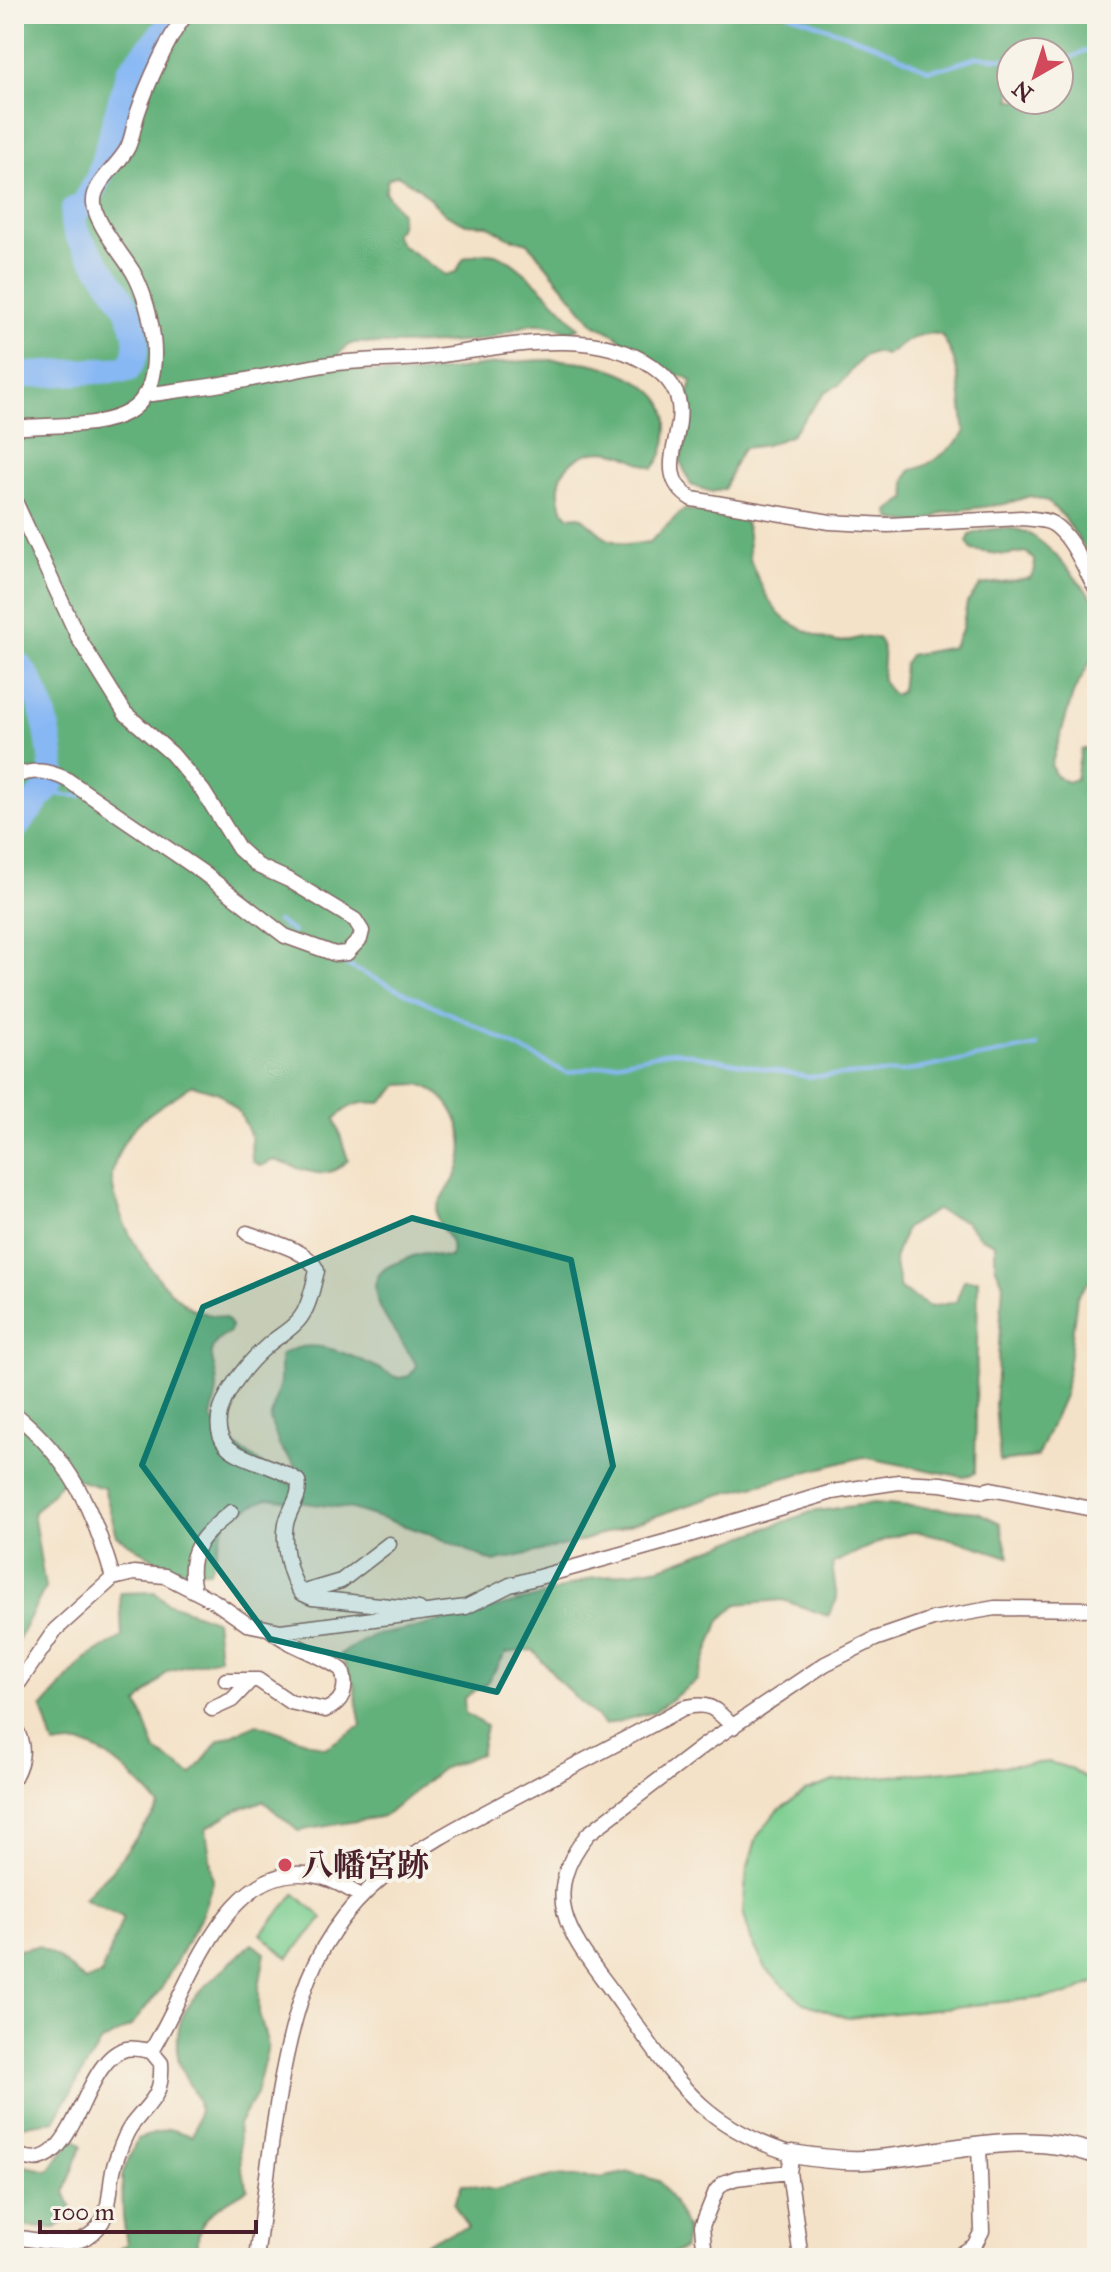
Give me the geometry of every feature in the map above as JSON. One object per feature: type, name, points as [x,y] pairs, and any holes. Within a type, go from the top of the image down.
[{"type":"street","points":[[14,428],[98,421],[127,413],[137,406],[144,395],[153,372],[155,348],[146,300],[134,274],[98,217],[94,204],[95,192],[125,154],[149,83],[187,14]]},
{"type":"street","points":[[144,395],[331,364],[427,357],[519,343],[608,348],[643,360],[675,387],[681,409],[671,474],[680,491],[692,499],[830,522],[888,525],[1021,518],[1039,520],[1053,524],[1065,537],[1097,590]]},
{"type":"street","points":[[14,499],[79,639],[125,713],[172,754],[203,791],[239,849],[258,866],[289,880],[355,920],[362,931],[360,939],[347,953],[335,954],[285,936],[202,872],[66,779],[47,770],[30,770],[14,776]]},
{"type":"street","points":[[247,1233],[303,1255],[317,1267],[303,1316],[249,1363],[226,1398],[219,1420],[222,1439],[233,1451],[287,1472],[300,1485],[284,1540],[301,1593],[312,1598],[401,1606],[431,1612]]},
{"type":"street","points":[[14,1413],[49,1447],[82,1491],[113,1578]]},
{"type":"street","points":[[14,1690],[55,1630],[113,1578],[134,1573],[173,1580],[247,1624],[281,1631],[466,1607],[510,1585],[832,1492],[864,1486],[899,1482],[941,1484],[984,1491],[991,1489],[1097,1510]]},
{"type":"street","points":[[194,1591],[192,1553],[216,1524],[231,1512]]},
{"type":"street","points":[[301,1593],[341,1581],[389,1544]]},
{"type":"street","points":[[790,2163],[735,2131],[705,2110],[682,2088],[586,1957],[569,1931],[564,1910],[562,1885],[573,1852],[588,1834],[733,1727],[825,1664],[875,1639],[933,1619],[995,1608],[1097,1609]]},
{"type":"street","points":[[226,1680],[260,1681],[290,1702],[325,1710],[338,1702],[345,1690],[342,1670],[324,1657],[285,1642],[269,1629]]},
{"type":"street","points":[[212,1709],[232,1700],[251,1680]]},
{"type":"street","points":[[256,2258],[286,2053],[303,1993],[322,1949],[361,1896],[404,1858],[683,1708],[700,1704],[716,1709],[733,1727]]},
{"type":"street","points":[[14,1726],[23,1745],[14,1777]]},
{"type":"street","points":[[151,2051],[228,1911],[256,1886],[279,1877],[304,1874],[329,1879],[361,1896]]},
{"type":"street","points":[[14,2153],[31,2159],[50,2155],[67,2133],[98,2075],[116,2053],[128,2048],[151,2051],[161,2063],[158,2093],[129,2129],[114,2164],[111,2201],[102,2223],[85,2238],[61,2242],[14,2237]]},
{"type":"street","points":[[705,2258],[702,2226],[716,2191],[723,2183],[790,2163],[867,2160],[1019,2141],[1052,2144],[1097,2155]]},
{"type":"street","points":[[955,2258],[974,2246],[982,2231],[979,2146]]},
{"type":"street","points":[[790,2163],[801,2258]]},
{"type":"highlighted area","points":[[412,1218],[571,1260],[613,1466],[497,1692],[270,1639],[142,1465],[203,1307]]},
{"type":"green space","points":[[14,14],[1097,14],[1097,566],[1063,516],[1047,501],[1030,496],[1005,504],[945,512],[921,524],[892,520],[888,511],[907,498],[905,480],[911,470],[940,456],[965,433],[957,370],[941,335],[926,334],[886,355],[874,352],[864,356],[839,385],[826,391],[790,436],[766,445],[744,448],[724,489],[712,492],[691,485],[680,460],[691,423],[688,396],[692,381],[663,373],[630,350],[616,335],[594,324],[528,243],[510,238],[487,225],[466,224],[444,213],[420,189],[397,175],[388,179],[385,192],[401,213],[400,227],[394,234],[400,244],[446,275],[456,272],[464,258],[491,253],[504,258],[539,286],[579,328],[569,332],[555,326],[531,325],[487,339],[451,343],[357,342],[341,351],[336,359],[341,365],[349,367],[399,374],[562,360],[592,363],[620,372],[647,387],[662,402],[667,416],[665,441],[657,464],[653,468],[622,454],[607,452],[579,457],[571,462],[561,477],[559,496],[566,514],[569,517],[580,516],[607,539],[627,545],[650,542],[683,510],[738,517],[746,525],[751,562],[757,576],[781,616],[831,641],[867,637],[879,639],[883,654],[882,675],[887,688],[894,695],[901,692],[904,664],[910,655],[953,647],[962,629],[967,603],[981,585],[1030,578],[1035,570],[1034,560],[1026,552],[1005,555],[972,550],[967,542],[970,535],[1001,528],[1017,529],[1031,535],[1057,557],[1097,603],[1097,650],[1074,691],[1051,766],[1056,776],[1067,782],[1076,779],[1081,750],[1097,745],[1097,1272],[1077,1296],[1065,1393],[1037,1457],[1000,1462],[995,1405],[1003,1283],[995,1266],[995,1244],[981,1238],[965,1221],[936,1210],[906,1228],[894,1259],[900,1289],[930,1307],[956,1302],[964,1280],[978,1280],[975,1473],[963,1477],[863,1457],[719,1495],[578,1542],[494,1562],[430,1534],[352,1509],[267,1498],[226,1519],[210,1571],[176,1572],[117,1536],[104,1488],[67,1477],[33,1513],[45,1588],[14,1648]],"holes":[[[420,1084],[432,1090],[451,1108],[461,1132],[462,1159],[437,1211],[438,1221],[451,1244],[451,1257],[426,1253],[414,1255],[381,1272],[376,1283],[376,1297],[382,1312],[417,1366],[409,1376],[399,1378],[324,1348],[309,1346],[280,1356],[280,1382],[270,1420],[280,1447],[305,1478],[303,1485],[291,1485],[229,1441],[211,1419],[217,1388],[212,1350],[229,1333],[231,1326],[226,1318],[191,1308],[151,1268],[121,1214],[112,1179],[114,1164],[132,1130],[192,1085],[219,1093],[240,1113],[251,1136],[252,1161],[261,1166],[273,1160],[321,1173],[339,1168],[348,1160],[335,1119],[345,1110],[356,1105],[381,1103],[399,1085]]]},
{"type":"green space","points":[[874,1503],[978,1512],[1000,1523],[1009,1557],[916,1532],[878,1543],[832,1564],[837,1599],[828,1616],[783,1600],[737,1604],[720,1620],[697,1680],[654,1712],[605,1725],[564,1686],[533,1650],[506,1653],[486,1684],[464,1698],[465,1713],[486,1726],[480,1754],[441,1769],[385,1816],[298,1831],[263,1801],[234,1811],[206,1828],[213,1881],[202,1914],[161,1989],[130,2027],[100,2043],[54,2121],[25,2125],[14,2115],[14,1951],[38,1946],[57,1957],[85,1981],[101,1975],[123,1917],[83,1898],[111,1871],[160,1806],[134,1778],[101,1753],[79,1744],[54,1746],[42,1708],[85,1659],[122,1637],[120,1593],[155,1592],[167,1603],[215,1620],[219,1658],[168,1671],[138,1703],[156,1751],[192,1775],[218,1741],[257,1724],[325,1748],[361,1726],[354,1685],[340,1654],[372,1636],[541,1596],[592,1578],[661,1567],[811,1512]]},
{"type":"green space","points":[[1049,1762],[1072,1769],[1097,1786],[1097,1981],[1068,1995],[848,2018],[804,2003],[767,1970],[751,1940],[743,1911],[747,1870],[757,1837],[776,1812],[806,1791],[834,1781]]},
{"type":"green space","points":[[295,1894],[323,1918],[288,1958],[261,1934]]},
{"type":"green space","points":[[252,1944],[265,1953],[259,1987],[259,2013],[268,2046],[256,2094],[238,2124],[241,2167],[248,2189],[218,2208],[203,2224],[198,2245],[201,2258],[106,2258],[127,2244],[122,2175],[137,2139],[169,2129],[192,2136],[199,2106],[181,2068],[177,2046],[186,2009],[206,1985]]},
{"type":"green space","points":[[73,2138],[82,2145],[65,2192],[74,2213],[56,2228],[26,2227],[14,2216],[14,2159],[21,2165],[49,2171]]},
{"type":"green space","points":[[630,2172],[659,2181],[687,2230],[683,2249],[664,2258],[402,2258],[437,2237],[468,2228],[454,2204],[462,2184],[494,2190],[553,2176],[600,2178]]},
{"type":"green space","points":[[72,2256],[106,2258],[65,2258]]},
{"type":"waterway","points":[[14,376],[128,369],[136,352],[136,334],[131,316],[77,234],[73,222],[74,210],[84,205],[99,177],[129,72],[179,14]]},
{"type":"waterway","points":[[789,14],[878,46],[928,70],[977,57],[995,58]]},
{"type":"waterway","points":[[1075,56],[1097,50]]},
{"type":"waterway","points":[[14,661],[32,686],[44,716],[53,781],[14,829]]},
{"type":"waterway","points":[[50,787],[60,795],[82,796]]},
{"type":"waterway","points":[[277,921],[293,932]]},
{"type":"waterway","points":[[333,959],[466,1021],[567,1073],[674,1051],[808,1077],[902,1072],[1037,1046]]},
{"type":"place","name":"八幡宮跡","points":[[285,1865]]}]
